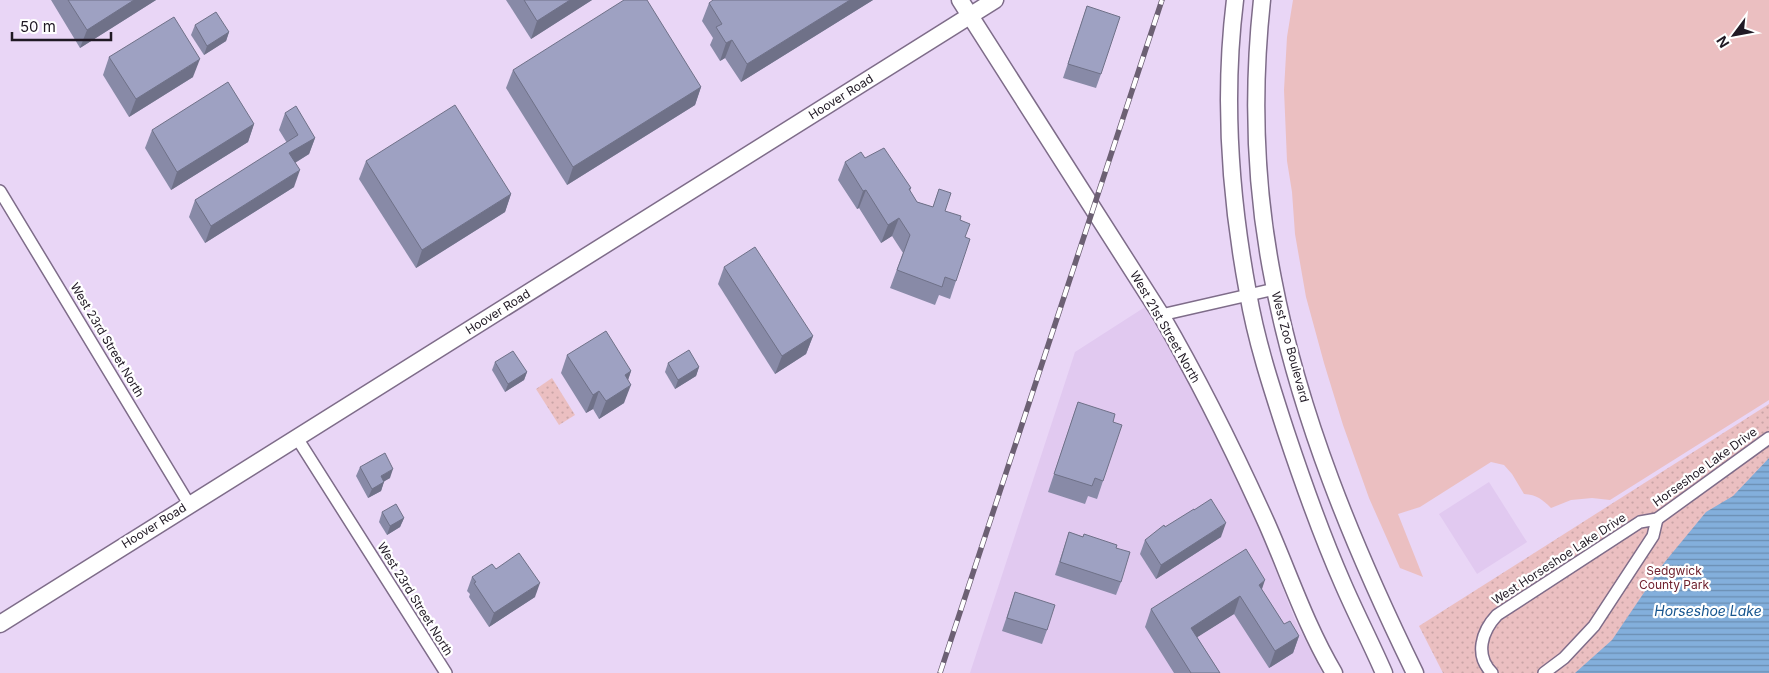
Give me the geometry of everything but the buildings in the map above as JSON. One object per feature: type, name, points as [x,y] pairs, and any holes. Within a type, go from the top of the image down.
[{"type":"street","name":"West 21st Street North","points":[[960,0],[1160,315],[1201,388],[1243,470],[1304,614],[1334,673]]},
{"type":"street","name":"Hoover Road","points":[[0,624],[995,0]]},
{"type":"street","points":[[1235,0],[1229,84],[1231,147],[1236,217],[1248,294],[1269,380],[1302,481],[1343,584],[1384,673]]},
{"type":"street","name":"West Zoo Boulevard","points":[[1262,0],[1258,67],[1257,144],[1263,206],[1275,289],[1303,397],[1331,480],[1359,552],[1415,673]]},
{"type":"street","name":"West 23rd Street North","points":[[0,191],[189,504]]},
{"type":"street","points":[[1160,315],[1275,289]]},
{"type":"street","name":"West 23rd Street North","points":[[297,438],[446,673]]},
{"type":"street","name":"Horseshoe Lake Drive","points":[[1657,519],[1769,438]]},
{"type":"street","points":[[1544,673],[1564,658],[1594,626],[1653,536],[1657,519]]},
{"type":"street","name":"West Horseshoe Lake Drive","points":[[1492,673],[1483,659],[1482,641],[1486,630],[1498,615],[1640,522],[1657,519]]},
{"type":"shaded area","points":[[1145,307],[1184,374],[1225,452],[1254,514],[1295,620],[1322,673],[970,673],[1075,352]]},
{"type":"shaded area","points":[[1489,482],[1527,542],[1477,574],[1439,514]]},
{"type":"green space","points":[[1293,0],[1769,0],[1769,400],[1610,500],[1592,498],[1571,500],[1551,508],[1539,498],[1524,494],[1504,465],[1491,462],[1420,507],[1398,514],[1423,577],[1400,568],[1369,498],[1343,425],[1306,297],[1295,234],[1292,192],[1287,161],[1284,90],[1287,37]]},
{"type":"green space","points":[[552,378],[575,415],[559,425],[536,389]]},
{"type":"green space","name":"Sedgwick County Park","points":[[1769,404],[1769,673],[1443,673],[1419,626]]},
{"type":"water","name":"Horseshoe Lake","points":[[1769,458],[1769,673],[1575,673],[1612,640],[1664,563],[1706,512],[1733,496]]},
{"type":"railway","points":[[940,673],[1162,0]]}]
